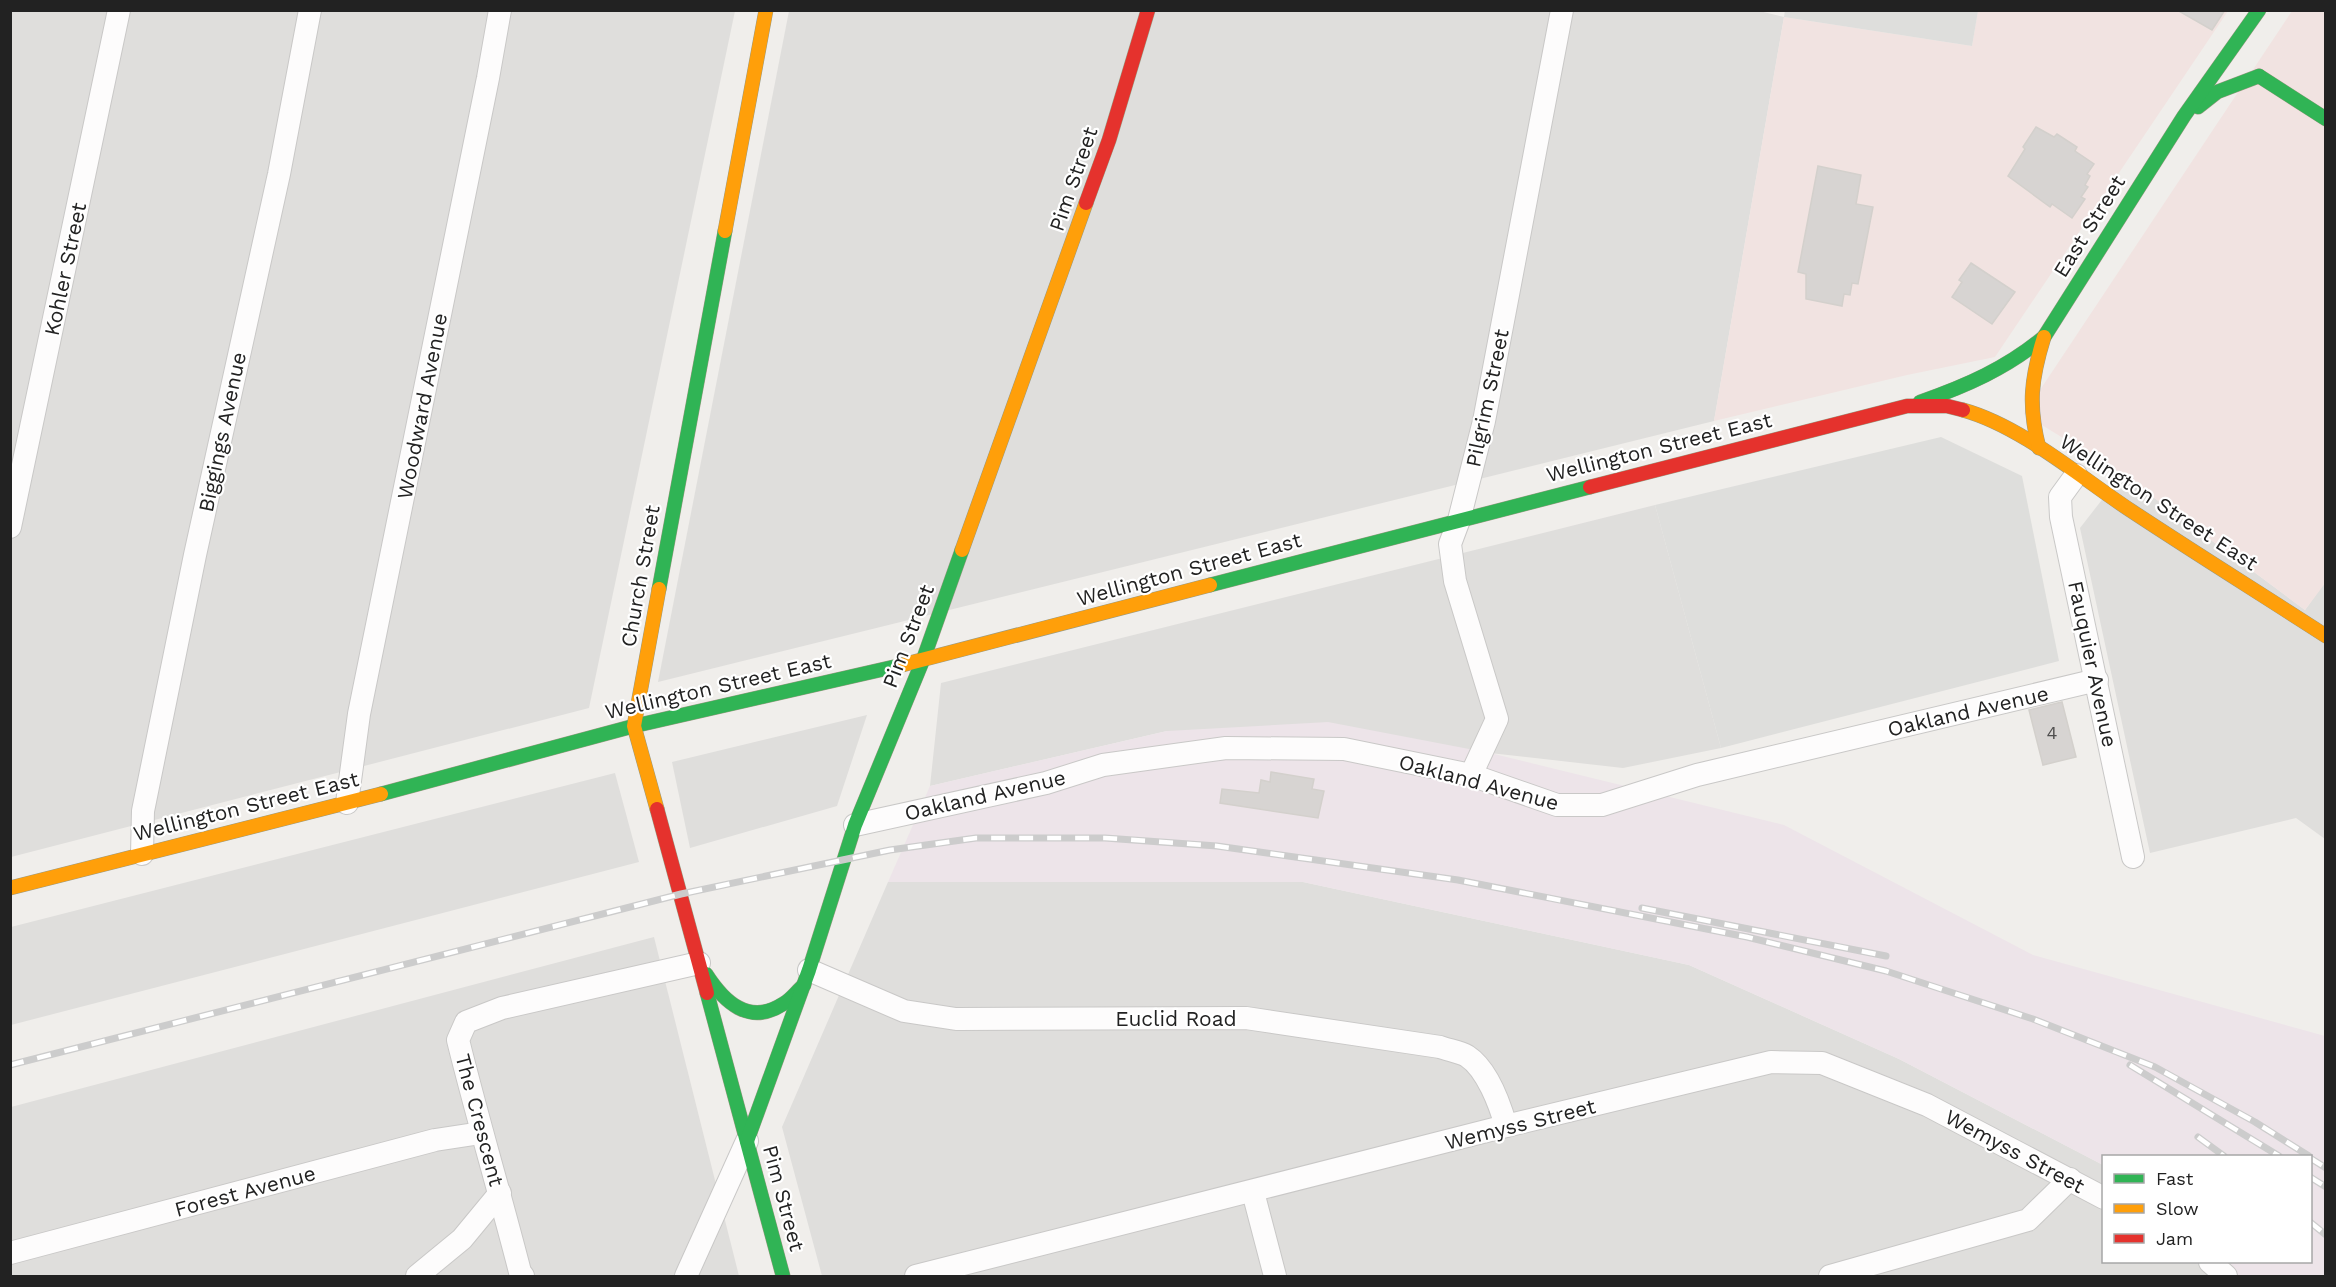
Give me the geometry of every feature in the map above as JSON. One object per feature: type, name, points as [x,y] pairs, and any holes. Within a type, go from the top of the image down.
[{"type":"main road","name":"Church Street","points":[[747,1141],[633,726],[766,10]]},
{"type":"main road","name":"Pim Street","points":[[783,1276],[747,1141],[807,977],[855,825],[923,660],[1109,140],[1148,10]]},
{"type":"main road","name":"East Street","points":[[1907,406],[1983,379],[2023,355],[2044,337],[2184,117],[2259,10]]},
{"type":"main road","points":[[2264,25],[2270,10]]},
{"type":"main road","points":[[2258,59],[2259,76]]},
{"type":"main road","points":[[2184,117],[2217,92],[2259,76]]},
{"type":"main road","points":[[2259,76],[2325,119]]},
{"type":"main road","points":[[2039,448],[2030,418],[2029,393],[2033,371],[2044,337]]},
{"type":"main road","name":"Wellington Street East","points":[[10,888],[347,803],[633,726],[923,660],[1907,406],[1947,406],[1984,416],[2039,448],[2076,475],[2325,636]]},
{"type":"main road","points":[[699,963],[720,995],[741,1010],[764,1013],[784,1004],[807,977]]},
{"type":"street","name":"Kohler Street","points":[[10,527],[119,10]]},
{"type":"street","name":"Biggings Avenue","points":[[142,854],[142,811],[195,555],[279,174],[310,10]]},
{"type":"street","name":"Woodward Avenue","points":[[347,803],[359,714],[500,10]]},
{"type":"street","name":"Pilgrim Street","points":[[1471,776],[1497,719],[1455,582],[1450,544],[1459,520],[1484,422],[1562,10]]},
{"type":"street","name":"Fauquier Avenue","points":[[2076,475],[2060,497],[2061,517],[2133,857]]},
{"type":"street","name":"Oakland Avenue","points":[[855,825],[1046,783],[1103,765],[1226,748],[1344,749],[1471,776],[1557,805],[1602,805],[1697,775],[2097,680]]},
{"type":"street","name":"The Crescent","points":[[523,1276],[481,1133],[458,1040],[466,1022],[502,1008],[699,963]]},
{"type":"street","name":"Euclid Road","points":[[807,977],[904,1011],[957,1019],[1246,1018],[1440,1047],[1467,1056],[1487,1079],[1500,1104],[1506,1126]]},
{"type":"street","name":"Wemyss Street","points":[[916,1276],[1506,1126],[1771,1062],[1822,1063],[1927,1105],[2102,1197]]},
{"type":"street","name":"Forest Avenue","points":[[10,1253],[435,1140],[481,1133]]},
{"type":"street","points":[[686,1276],[747,1141]]},
{"type":"street","points":[[1830,1276],[2028,1220],[2070,1179]]},
{"type":"street","points":[[1253,1192],[1275,1276]]},
{"type":"street","points":[[417,1276],[462,1239],[500,1193]]},
{"type":"street","points":[[2211,1263],[2226,1276]]},
{"type":"shaded area","points":[[1755,10],[1784,17],[1714,421],[658,682],[789,11]]},
{"type":"shaded area","points":[[1785,10],[1978,11],[1972,46],[1784,17]]},
{"type":"shaded area","points":[[11,11],[735,11],[589,708],[11,857]]},
{"type":"shaded area","points":[[1978,11],[2228,11],[1995,357],[1907,375],[1714,421],[1784,17],[1972,46]]},
{"type":"shaded area","points":[[2292,11],[2325,11],[2326,582],[2305,610],[2122,474],[2024,414]]},
{"type":"shaded area","points":[[1941,437],[2022,476],[2059,661],[1721,748],[1655,505]]},
{"type":"shaded area","points":[[2122,474],[2305,610],[2325,582],[2325,839],[2296,818],[2150,853],[2080,528]]},
{"type":"shaded area","points":[[1655,505],[1721,748],[1623,768],[1490,753],[1167,731],[930,786],[941,683]]},
{"type":"shaded area","points":[[867,715],[837,806],[690,848],[672,762]]},
{"type":"shaded area","points":[[1328,722],[1490,753],[1784,825],[2033,955],[2325,1036],[2325,1276],[2239,1276],[2226,1263],[2312,1263],[2312,1155],[2102,1155],[2102,1164],[1899,1059],[1689,965],[1303,882],[888,882],[930,786],[1167,731]]},
{"type":"shaded area","points":[[615,773],[639,862],[11,1025],[11,927]]},
{"type":"shaded area","points":[[888,882],[1303,882],[1689,965],[1899,1059],[2102,1164],[2102,1263],[2226,1263],[2239,1276],[822,1276],[782,1127]]},
{"type":"shaded area","points":[[654,937],[739,1276],[11,1276],[11,1107]]},
{"type":"building","points":[[2177,10],[2225,10],[2212,30]]},
{"type":"building","points":[[2036,127],[2054,137],[2057,134],[2077,147],[2075,151],[2094,164],[2087,174],[2090,176],[2085,185],[2088,187],[2081,197],[2085,199],[2072,218],[2052,204],[2050,207],[2008,176]]},
{"type":"building","points":[[1818,166],[1861,175],[1856,204],[1873,207],[1858,284],[1852,283],[1850,295],[1844,294],[1842,306],[1806,299],[1806,274],[1798,272]]},
{"type":"building","points":[[1971,263],[2015,292],[1992,324],[1952,297],[1962,282],[1959,280]]},
{"type":"building","points":[[2062,702],[2076,757],[2043,765],[2029,710]]},
{"type":"building","points":[[1271,772],[1314,779],[1312,789],[1324,791],[1318,818],[1220,803],[1222,789],[1259,793],[1261,780],[1270,782]]},
{"type":"railway","points":[[10,1065],[681,894],[890,850],[976,838],[1105,838],[1217,846],[1458,880],[1747,937],[1886,971],[2033,1019],[2155,1067],[2255,1122],[2307,1155]]},
{"type":"railway","points":[[1642,908],[1886,956]]},
{"type":"railway","points":[[2130,1065],[2277,1155]]},
{"type":"railway","points":[[2198,1137],[2223,1155]]},
{"type":"railway","points":[[2312,1159],[2326,1168]]},
{"type":"railway","points":[[2312,1178],[2326,1187]]},
{"type":"railway","points":[[2312,1224],[2326,1235]]},
{"type":"traffic: fast","points":[[1920,402],[2001,367],[2044,337],[2184,116],[2259,10]]},
{"type":"traffic: fast","points":[[2259,76],[2326,119]]},
{"type":"traffic: fast","points":[[2198,107],[2217,92],[2259,76]]},
{"type":"traffic: fast","points":[[659,589],[725,231]]},
{"type":"traffic: fast","points":[[1210,585],[1590,487]]},
{"type":"traffic: fast","points":[[747,1141],[809,970],[855,825],[923,660],[962,550]]},
{"type":"traffic: fast","points":[[381,794],[634,726],[902,665]]},
{"type":"traffic: fast","points":[[706,974],[729,1002],[748,1012],[759,1013],[771,1010],[786,1002],[804,985]]},
{"type":"traffic: fast","points":[[707,993],[783,1276]]},
{"type":"traffic: slow","points":[[725,231],[766,10]]},
{"type":"traffic: slow","points":[[962,550],[1086,203]]},
{"type":"traffic: slow","points":[[2039,448],[2033,418],[2032,392],[2044,337]]},
{"type":"traffic: slow","points":[[1963,410],[2007,428],[2028,440],[2130,510],[2326,636]]},
{"type":"traffic: slow","points":[[902,665],[1210,585]]},
{"type":"traffic: slow","points":[[657,809],[634,726],[659,589]]},
{"type":"traffic: slow","points":[[10,888],[381,794]]},
{"type":"traffic: jam","points":[[1086,203],[1109,140],[1148,10]]},
{"type":"traffic: jam","points":[[1590,487],[1907,406],[1947,406],[1963,410]]},
{"type":"traffic: jam","points":[[657,809],[707,993]]}]
